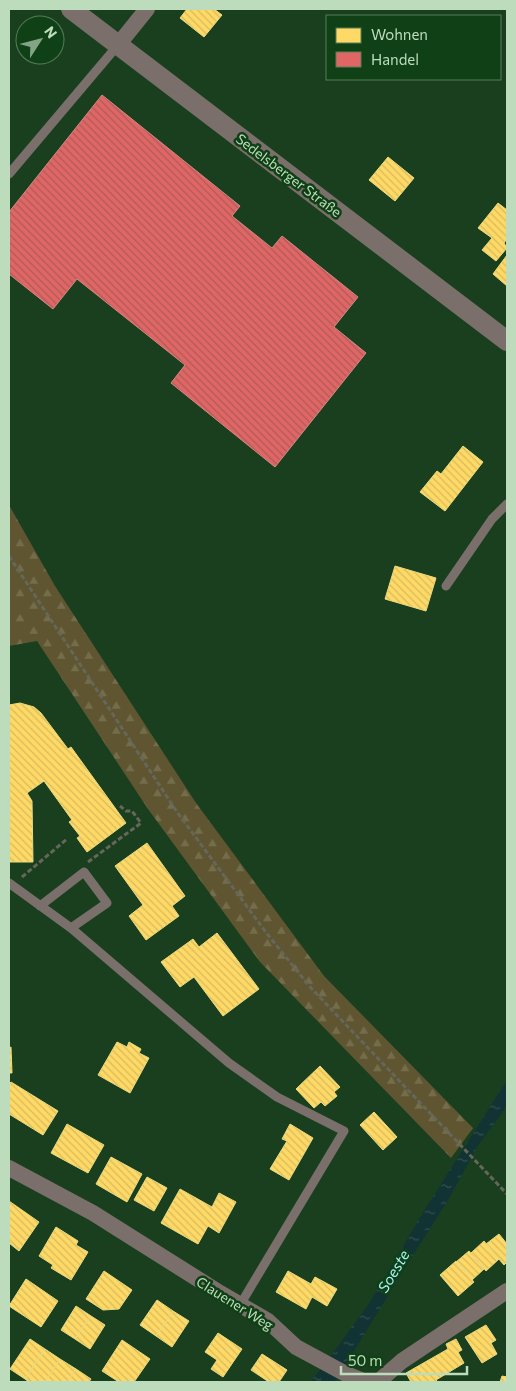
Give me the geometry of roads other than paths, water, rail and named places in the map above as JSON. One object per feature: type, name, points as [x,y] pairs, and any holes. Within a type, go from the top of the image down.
[{"type":"street","name":"Sedelsberger Straße","points":[[71,9],[507,341]]},
{"type":"street","points":[[118,45],[147,9]]},
{"type":"street","name":"Clauener Weg","points":[[9,1168],[93,1213],[268,1321],[296,1347],[363,1381],[380,1382],[402,1361],[507,1291]]},
{"type":"lane","points":[[9,174],[118,45]]},
{"type":"lane","points":[[446,586],[492,520],[507,504]]},
{"type":"lane","points":[[40,906],[84,872],[106,903],[71,928]]},
{"type":"lane","points":[[11,885],[71,928],[228,1063],[277,1097],[344,1131],[240,1305]]},
{"type":"water","name":"Soeste","points":[[507,1080],[507,1106],[477,1147],[450,1197],[335,1382],[310,1382],[370,1302],[425,1209]]}]
